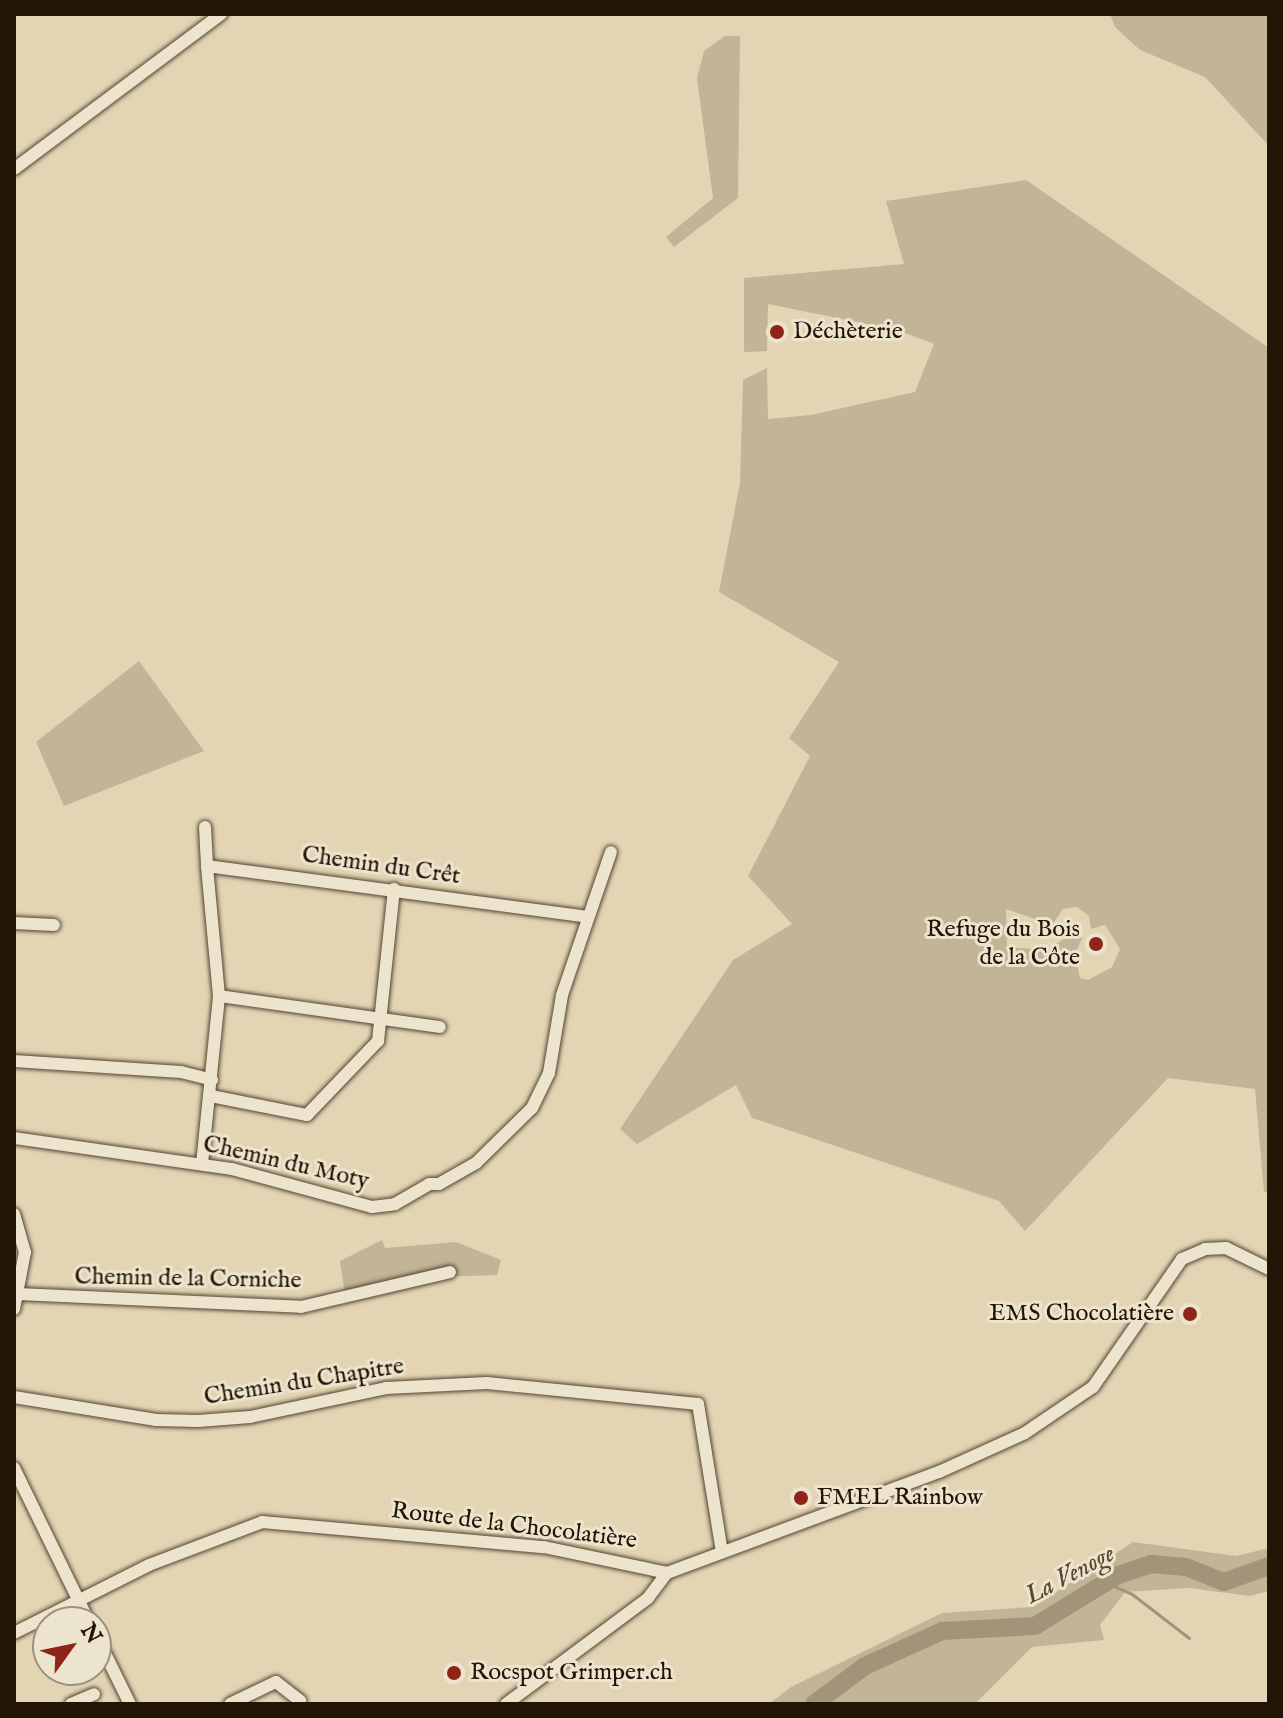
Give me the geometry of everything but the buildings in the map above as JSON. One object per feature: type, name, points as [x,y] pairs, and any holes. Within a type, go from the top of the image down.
[{"type":"street","points":[[14,169],[221,14]]},
{"type":"street","points":[[202,1164],[219,996],[205,827]]},
{"type":"street","name":"Chemin du Moty","points":[[14,1138],[202,1164],[372,1207],[395,1204],[476,1163],[532,1108],[549,1073],[562,995],[611,852]]},
{"type":"street","name":"Chemin du Crêt","points":[[207,866],[588,917]]},
{"type":"street","points":[[211,1096],[307,1115],[378,1041],[394,889]]},
{"type":"street","points":[[14,923],[54,925]]},
{"type":"street","points":[[219,996],[440,1027]]},
{"type":"street","points":[[14,1061],[181,1072],[212,1080]]},
{"type":"street","points":[[14,1214],[25,1252],[14,1309]]},
{"type":"street","points":[[506,1704],[648,1598],[667,1573],[939,1472],[1025,1433],[1093,1387],[1182,1259],[1205,1249],[1233,1251],[1266,1267]]},
{"type":"street","name":"Chemin de la Corniche","points":[[18,1294],[301,1307],[450,1272]]},
{"type":"street","name":"Chemin du Chapitre","points":[[14,1397],[156,1420],[198,1421],[250,1417],[386,1388],[487,1383],[698,1404],[722,1552]]},
{"type":"street","points":[[14,1468],[81,1606]]},
{"type":"street","name":"Route de la Chocolatière","points":[[14,1633],[80,1603],[149,1565],[262,1522],[544,1547],[667,1573]]},
{"type":"street","points":[[112,1667],[130,1704]]},
{"type":"street","points":[[230,1704],[276,1682],[300,1701]]},
{"type":"street","points":[[71,1704],[94,1694]]},
{"type":"shaded area","points":[[1110,14],[1269,14],[1269,146],[1205,77],[1140,50],[1115,27]]},
{"type":"shaded area","points":[[725,36],[740,36],[738,198],[674,247],[666,237],[713,198],[697,78],[704,51]]},
{"type":"shaded area","points":[[1026,180],[1269,348],[1269,1193],[1264,1192],[1255,1089],[1168,1078],[1025,1231],[999,1201],[752,1118],[736,1085],[637,1144],[620,1129],[733,960],[792,924],[748,876],[810,756],[789,738],[839,662],[719,592],[740,483],[743,380],[767,368],[768,419],[811,415],[915,392],[934,344],[897,330],[768,304],[767,351],[744,352],[744,278],[904,264],[886,201]],"holes":[[[1077,907],[1089,916],[1091,929],[1105,925],[1120,949],[1112,967],[1088,980],[1080,978],[1075,955],[1082,938],[1069,935],[1048,950],[1007,947],[1006,909],[1052,925],[1063,909]]]},
{"type":"shaded area","points":[[139,661],[204,751],[64,806],[36,742]]},
{"type":"shaded area","points":[[382,1240],[385,1248],[456,1242],[501,1260],[497,1275],[436,1277],[345,1295],[340,1261]]},
{"type":"shaded area","points":[[1133,1542],[1236,1556],[1269,1548],[1269,1591],[1250,1596],[1189,1588],[1125,1592],[1100,1625],[1104,1640],[1032,1647],[975,1704],[769,1704],[791,1687],[942,1613],[1033,1607]]},
{"type":"waterway","name":"La Venoge","points":[[814,1704],[865,1666],[942,1631],[1035,1626],[1118,1575],[1151,1564],[1186,1567],[1224,1582],[1269,1566]]},
{"type":"waterway","points":[[1107,1583],[1132,1594],[1189,1638]]},
{"type":"place","name":"Déchèterie","points":[[777,332]]},
{"type":"place","name":"Refuge du Bois de la Côte","points":[[1096,944]]},
{"type":"place","name":"EMS Chocolatière","points":[[1190,1314]]},
{"type":"place","name":"FMEL Rainbow","points":[[801,1498]]},
{"type":"place","name":"Rocspot Grimper.ch","points":[[454,1673]]}]
